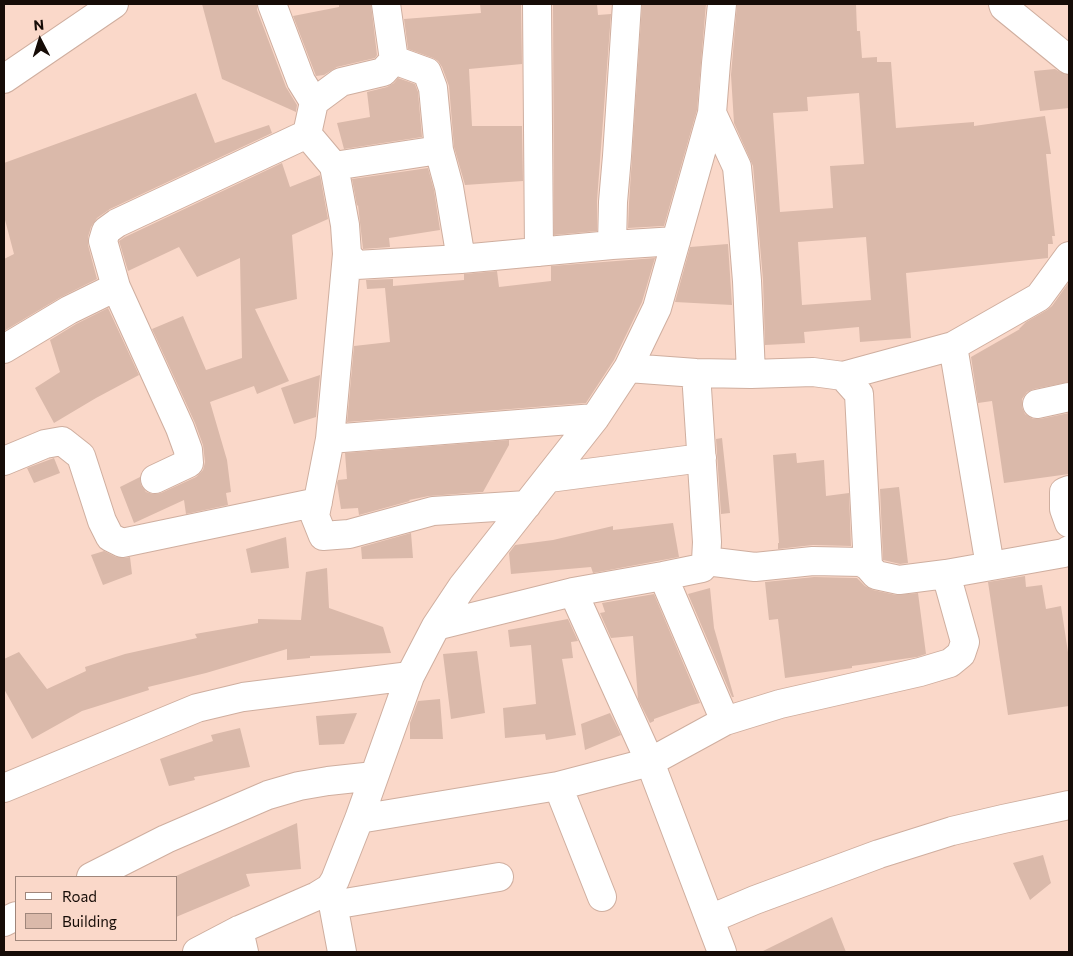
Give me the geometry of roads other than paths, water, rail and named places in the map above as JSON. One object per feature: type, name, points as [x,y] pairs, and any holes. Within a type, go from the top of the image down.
[{"type":"street","points":[[4,79],[114,4]]},
{"type":"street","points":[[272,4],[301,81],[314,102]]},
{"type":"street","points":[[386,4],[394,60]]},
{"type":"street","points":[[537,4],[539,252]]},
{"type":"street","points":[[612,245],[613,202],[618,156],[627,4]]},
{"type":"street","points":[[342,952],[331,896],[335,880],[410,676],[436,626],[462,587],[596,418],[628,368],[657,308],[712,113],[722,4]]},
{"type":"street","points":[[1008,5],[1069,60]]},
{"type":"street","points":[[307,134],[314,102],[341,82],[383,72],[394,60]]},
{"type":"street","points":[[394,60],[426,72],[434,88],[439,150],[449,187],[461,259]]},
{"type":"street","points":[[712,113],[737,167],[747,281],[751,374]]},
{"type":"street","points":[[307,134],[334,166],[345,225],[347,254],[330,439],[315,516],[324,536],[349,534],[432,511],[527,505]]},
{"type":"street","points":[[156,479],[190,464],[188,450],[180,428],[116,287],[103,241],[106,231],[117,223],[307,134]]},
{"type":"street","points":[[334,166],[439,150]]},
{"type":"street","points":[[347,254],[356,265],[461,259],[676,241]]},
{"type":"street","points":[[628,368],[696,373],[813,372],[843,376],[953,346],[1039,298],[1061,278],[1069,256]]},
{"type":"street","points":[[4,349],[69,310],[116,287]]},
{"type":"street","points":[[953,346],[990,566]]},
{"type":"street","points":[[436,626],[573,592],[702,568],[706,561],[707,542],[696,373]]},
{"type":"street","points":[[843,376],[859,394],[868,566]]},
{"type":"street","points":[[1037,404],[1069,397]]},
{"type":"street","points":[[330,439],[596,418]]},
{"type":"street","points":[[4,461],[45,444],[62,441],[81,456],[102,521],[110,537],[122,543],[318,502]]},
{"type":"street","points":[[549,478],[702,458]]},
{"type":"street","points":[[1069,490],[1064,492],[1064,508],[1069,523]]},
{"type":"street","points":[[706,561],[755,568],[813,561],[861,562],[876,574],[899,580],[946,574],[1064,553],[1069,550]]},
{"type":"street","points":[[359,819],[558,786],[650,762],[725,721],[780,704],[920,672],[950,663],[961,654],[965,642],[946,574]]},
{"type":"street","points":[[663,576],[725,721]]},
{"type":"street","points":[[573,592],[650,762],[722,952]]},
{"type":"street","points":[[4,788],[198,708],[243,697],[410,676]]},
{"type":"street","points":[[93,876],[166,839],[268,795],[309,784],[374,776]]},
{"type":"street","points":[[558,786],[602,897]]},
{"type":"street","points":[[710,919],[755,900],[952,831],[1069,805]]},
{"type":"street","points":[[197,952],[241,941],[317,896],[500,877]]}]
